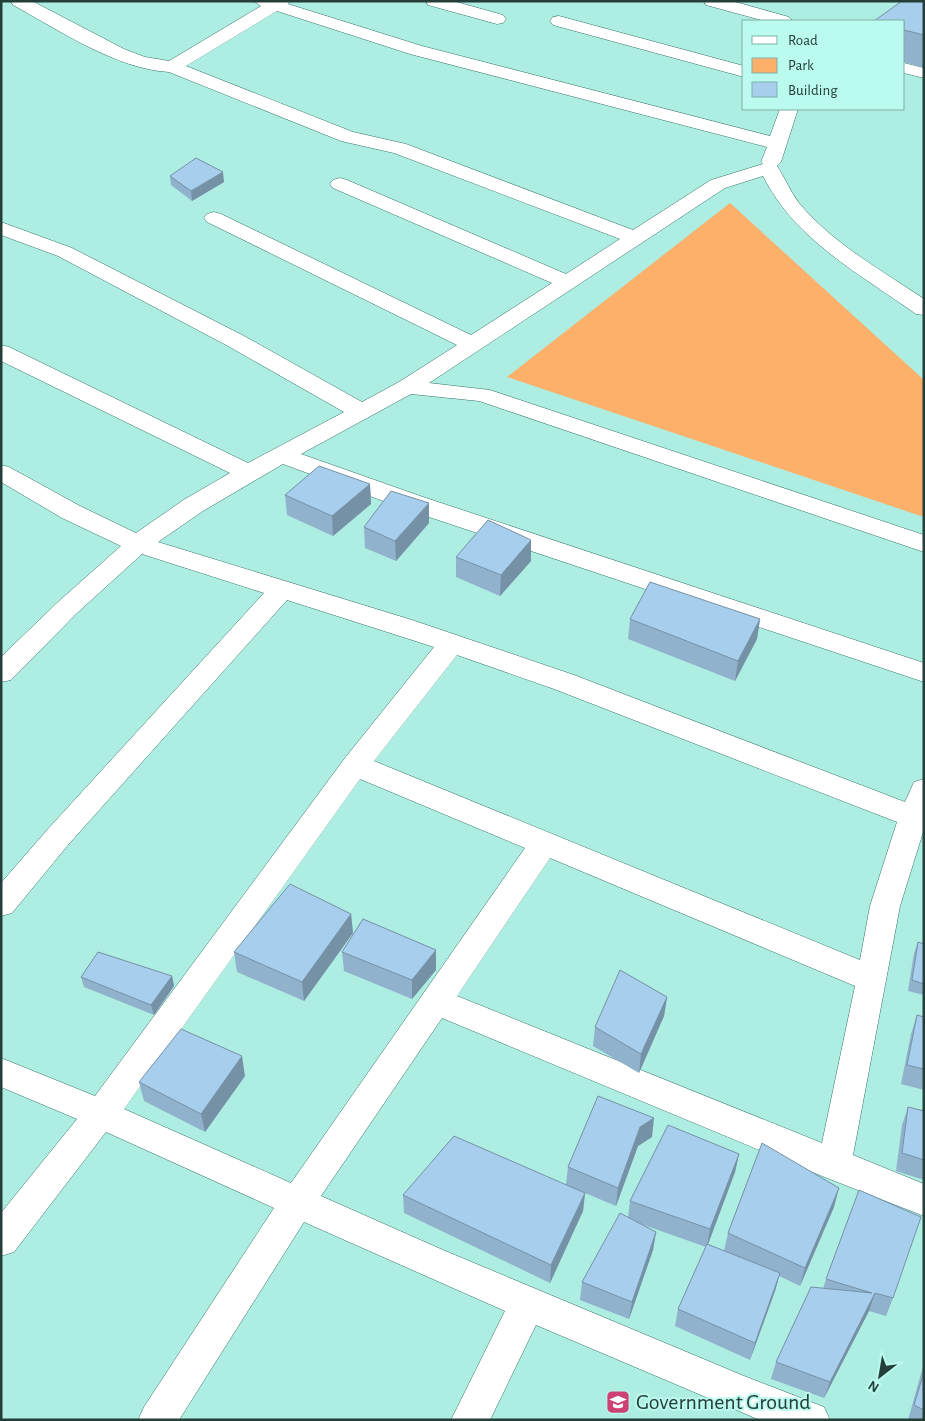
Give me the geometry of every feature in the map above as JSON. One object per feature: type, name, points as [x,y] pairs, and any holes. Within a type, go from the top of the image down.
[{"type":"street","points":[[19,1],[112,50],[162,68],[172,67],[273,3],[416,50],[777,144]]},
{"type":"street","points":[[434,1],[497,19]]},
{"type":"street","points":[[712,1],[779,20]]},
{"type":"street","points":[[560,21],[742,71]]},
{"type":"street","points":[[172,67],[348,137],[398,148],[635,238]]},
{"type":"street","points":[[905,68],[924,73]]},
{"type":"street","points":[[789,110],[769,168],[783,194],[798,214],[825,239],[921,303]]},
{"type":"street","points":[[4,666],[138,544],[194,505],[248,473],[407,387],[718,184],[769,168]]},
{"type":"street","points":[[340,184],[568,282]]},
{"type":"street","points":[[214,218],[472,344]]},
{"type":"street","points":[[1,228],[65,252],[236,341],[362,412]]},
{"type":"street","points":[[1,352],[248,473]]},
{"type":"street","points":[[407,387],[482,396],[924,544]]},
{"type":"street","points":[[281,455],[414,503],[924,673]]},
{"type":"street","points":[[1,472],[71,512],[138,544],[403,626],[918,803],[885,906],[834,1165]]},
{"type":"street","points":[[1,904],[58,837],[282,590]]},
{"type":"street","points":[[1,1240],[100,1115],[355,765],[452,643]]},
{"type":"street","points":[[355,765],[545,842],[872,979]]},
{"type":"street","points":[[157,1420],[297,1203],[545,842]]},
{"type":"street","points":[[436,1002],[924,1200]]},
{"type":"street","points":[[1,1072],[528,1303],[741,1394],[811,1420]]},
{"type":"street","points":[[470,1420],[528,1303]]},
{"type":"green space","points":[[730,203],[924,380],[924,517],[507,377]]},
{"type":"building","points":[[902,1],[924,1],[924,35],[905,30],[905,20],[875,20]]},
{"type":"building","points":[[196,158],[223,172],[191,191],[170,176]]},
{"type":"building","points":[[319,466],[370,484],[332,516],[285,495]]},
{"type":"building","points":[[391,491],[429,503],[395,541],[364,527]]},
{"type":"building","points":[[488,520],[531,540],[501,575],[456,557]]},
{"type":"building","points":[[650,582],[760,619],[738,661],[630,619]]},
{"type":"building","points":[[290,884],[351,914],[302,982],[234,952]]},
{"type":"building","points":[[363,919],[436,950],[412,980],[342,952]]},
{"type":"building","points":[[918,942],[924,944],[924,984],[912,980]]},
{"type":"building","points":[[98,952],[172,976],[151,1005],[81,977]]},
{"type":"building","points":[[620,970],[667,997],[641,1054],[595,1027]]},
{"type":"building","points":[[917,1015],[924,1017],[924,1069],[907,1065]]},
{"type":"building","points":[[181,1029],[242,1056],[201,1114],[139,1082]]},
{"type":"building","points":[[598,1096],[654,1118],[640,1127],[618,1188],[568,1167]]},
{"type":"building","points":[[908,1107],[924,1111],[924,1160],[902,1153]]},
{"type":"building","points":[[668,1125],[739,1154],[710,1229],[630,1201]]},
{"type":"building","points":[[454,1136],[585,1193],[551,1265],[403,1195]]},
{"type":"building","points":[[762,1143],[839,1188],[805,1268],[728,1233]]},
{"type":"building","points":[[859,1190],[921,1217],[893,1298],[875,1293],[830,1382],[776,1362],[811,1287],[872,1293],[826,1279]]},
{"type":"building","points":[[620,1213],[656,1232],[632,1302],[582,1282]]},
{"type":"building","points":[[707,1244],[780,1273],[755,1343],[678,1309]]},
{"type":"building","points":[[924,1372],[924,1410],[914,1405]]},
{"type":"place","name":"Government Ground","points":[[618,1402]]}]
